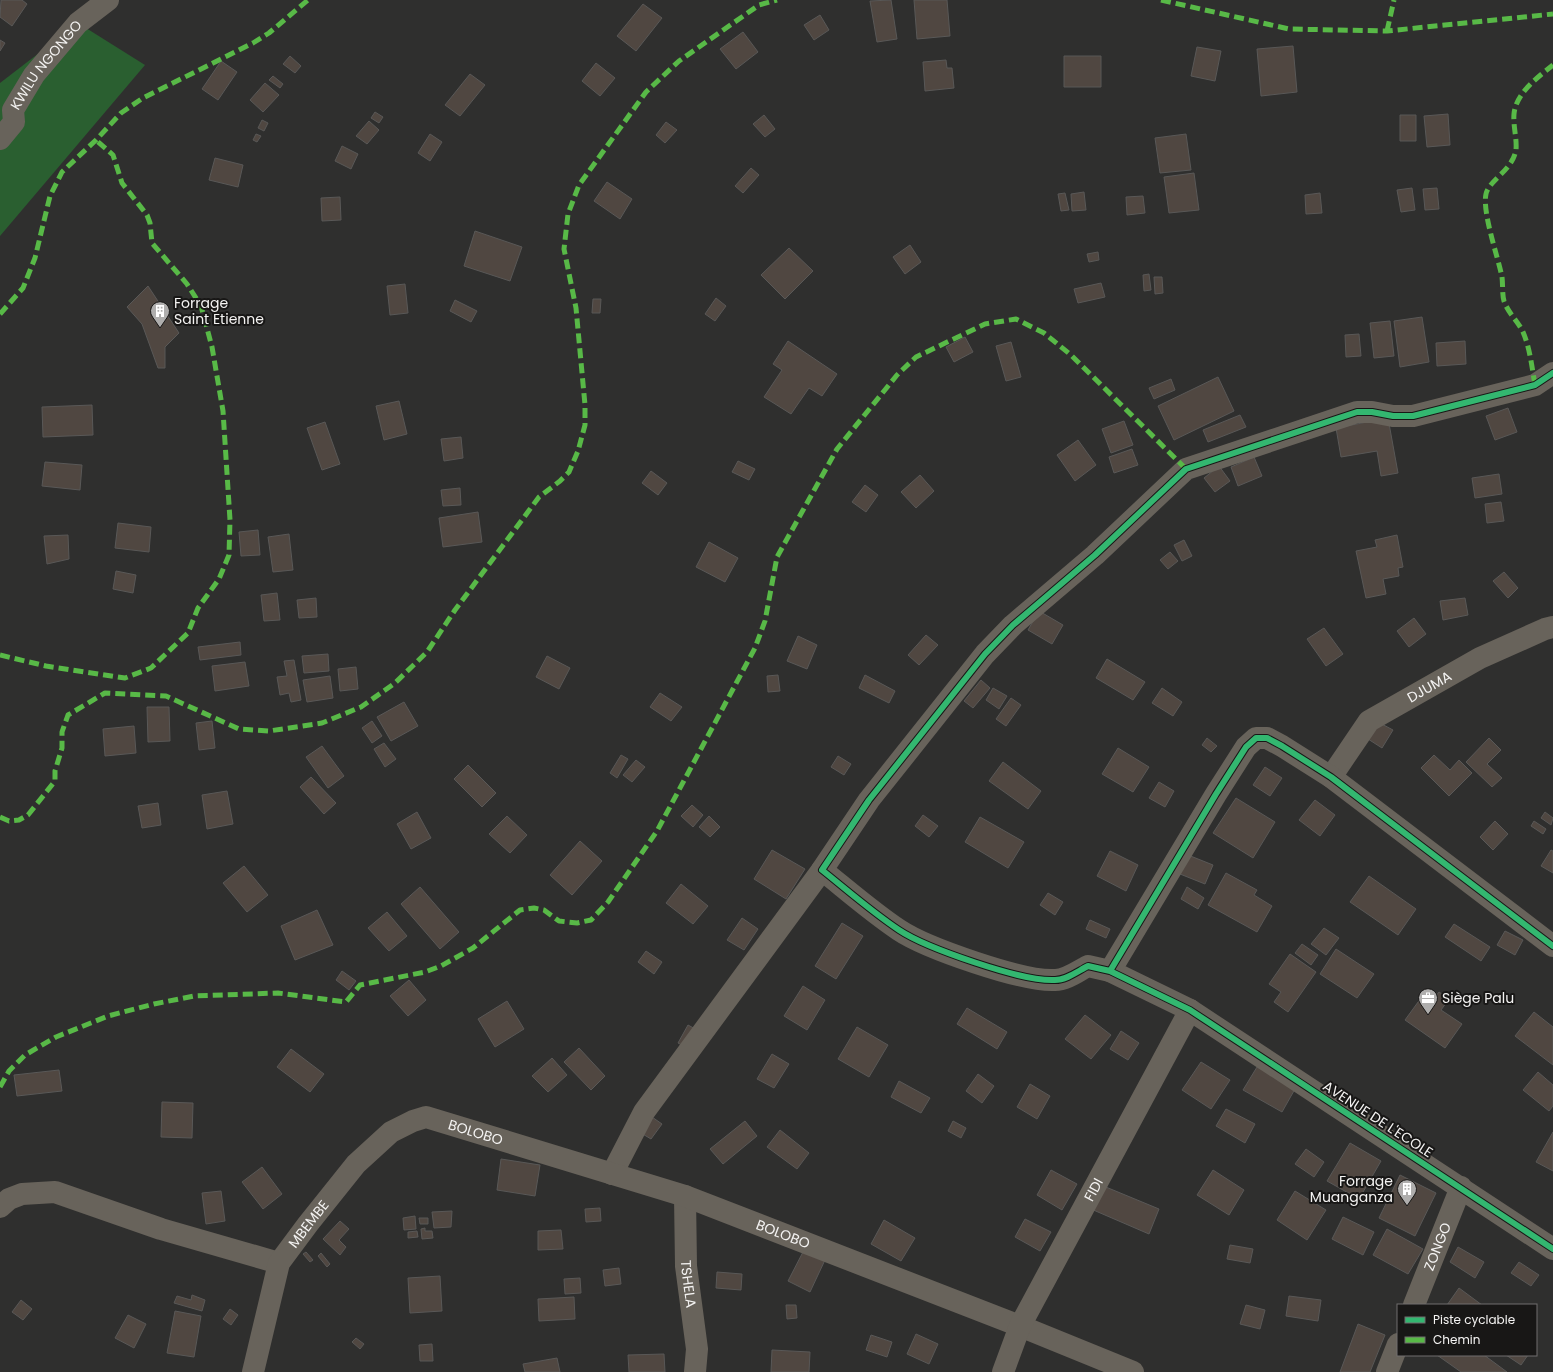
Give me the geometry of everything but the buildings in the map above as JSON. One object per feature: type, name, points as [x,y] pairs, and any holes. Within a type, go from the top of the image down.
[{"type":"street","name":"KWILU NGONGO","points":[[0,139],[14,122],[13,110],[34,75],[78,23],[108,0]]},
{"type":"street","points":[[612,1174],[644,1112],[822,870],[869,800],[985,654],[1013,625],[1095,555],[1186,469],[1357,412],[1372,412],[1393,416],[1413,416],[1535,385],[1553,373]]},
{"type":"street","name":"DJUMA","points":[[1331,777],[1369,722],[1480,658],[1545,629],[1553,627]]},
{"type":"street","points":[[1110,971],[1188,840],[1252,741],[1256,738],[1267,738],[1331,777],[1553,946]]},
{"type":"street","name":"AVENUE DE L'ECOLE","points":[[822,870],[900,931],[944,952],[1029,978],[1055,980],[1064,979],[1088,966],[1110,971],[1190,1010],[1553,1249]]},
{"type":"street","name":"FIDI","points":[[1003,1372],[1020,1326],[1190,1010]]},
{"type":"street","name":"BOLOBO","points":[[426,1117],[684,1196],[1020,1326],[1133,1372]]},
{"type":"street","name":"MBEMBE","points":[[253,1372],[279,1263],[356,1164],[391,1132],[413,1121],[426,1117]]},
{"type":"street","name":"ZONGO","points":[[1414,1304],[1461,1187]]},
{"type":"street","points":[[0,1207],[9,1199],[22,1194],[55,1192],[168,1231],[279,1263]]},
{"type":"street","name":"TSHELA","points":[[684,1196],[686,1266],[697,1349],[695,1372]]},
{"type":"street","points":[[1387,1372],[1397,1347]]},
{"type":"green space","points":[[78,23],[145,65],[0,236],[0,83]]},
{"type":"marked path","points":[[0,314],[23,288],[35,258],[50,196],[62,172],[96,140],[121,113],[143,98],[253,43],[269,33],[308,0]]},
{"type":"marked path","points":[[0,817],[9,821],[19,820],[28,815],[55,781],[55,771],[62,748],[62,732],[68,715],[105,693],[166,696],[239,729],[269,731],[322,723],[361,707],[395,683],[427,652],[455,610],[539,497],[569,472],[578,451],[585,425],[585,405],[576,308],[564,249],[568,214],[579,185],[646,92],[679,61],[759,5],[777,0]]},
{"type":"marked path","points":[[1161,0],[1289,29],[1387,31],[1553,14]]},
{"type":"marked path","points":[[1387,31],[1394,0]]},
{"type":"marked path","points":[[1535,385],[1525,338],[1521,328],[1504,301],[1502,277],[1488,223],[1485,202],[1486,194],[1491,184],[1506,169],[1514,157],[1516,150],[1514,114],[1519,99],[1523,92],[1553,65]]},
{"type":"marked path","points":[[0,655],[46,666],[125,678],[151,668],[188,633],[198,608],[219,579],[229,555],[230,520],[223,411],[212,347],[201,306],[187,284],[152,243],[150,223],[147,215],[122,183],[113,155],[96,140]]},
{"type":"marked path","points":[[0,1087],[9,1071],[25,1055],[56,1037],[108,1016],[154,1004],[194,996],[278,993],[346,1002],[360,985],[425,972],[441,966],[473,948],[520,910],[534,908],[544,910],[559,921],[577,923],[591,920],[608,902],[657,831],[755,648],[765,621],[777,557],[837,449],[897,375],[916,357],[985,324],[1016,319],[1044,333],[1071,355],[1186,469]]},
{"type":"cycle path","points":[[1110,971],[1088,966],[1064,979],[1040,979],[999,970],[952,954],[930,946],[899,930],[822,870],[869,800],[985,654],[1013,625],[1095,555],[1186,469],[1357,412],[1372,412],[1393,416],[1413,416],[1535,385],[1553,373]]},
{"type":"cycle path","points":[[1553,946],[1331,777],[1267,738],[1256,738],[1246,747],[1216,794],[1110,971],[1190,1010],[1553,1249]]},
{"type":"place","name":"Forrage Saint Etienne","points":[[160,328]]},
{"type":"place","name":"Siège Palu","points":[[1428,1015]]},
{"type":"place","name":"Forrage Muanganza","points":[[1407,1206]]}]
